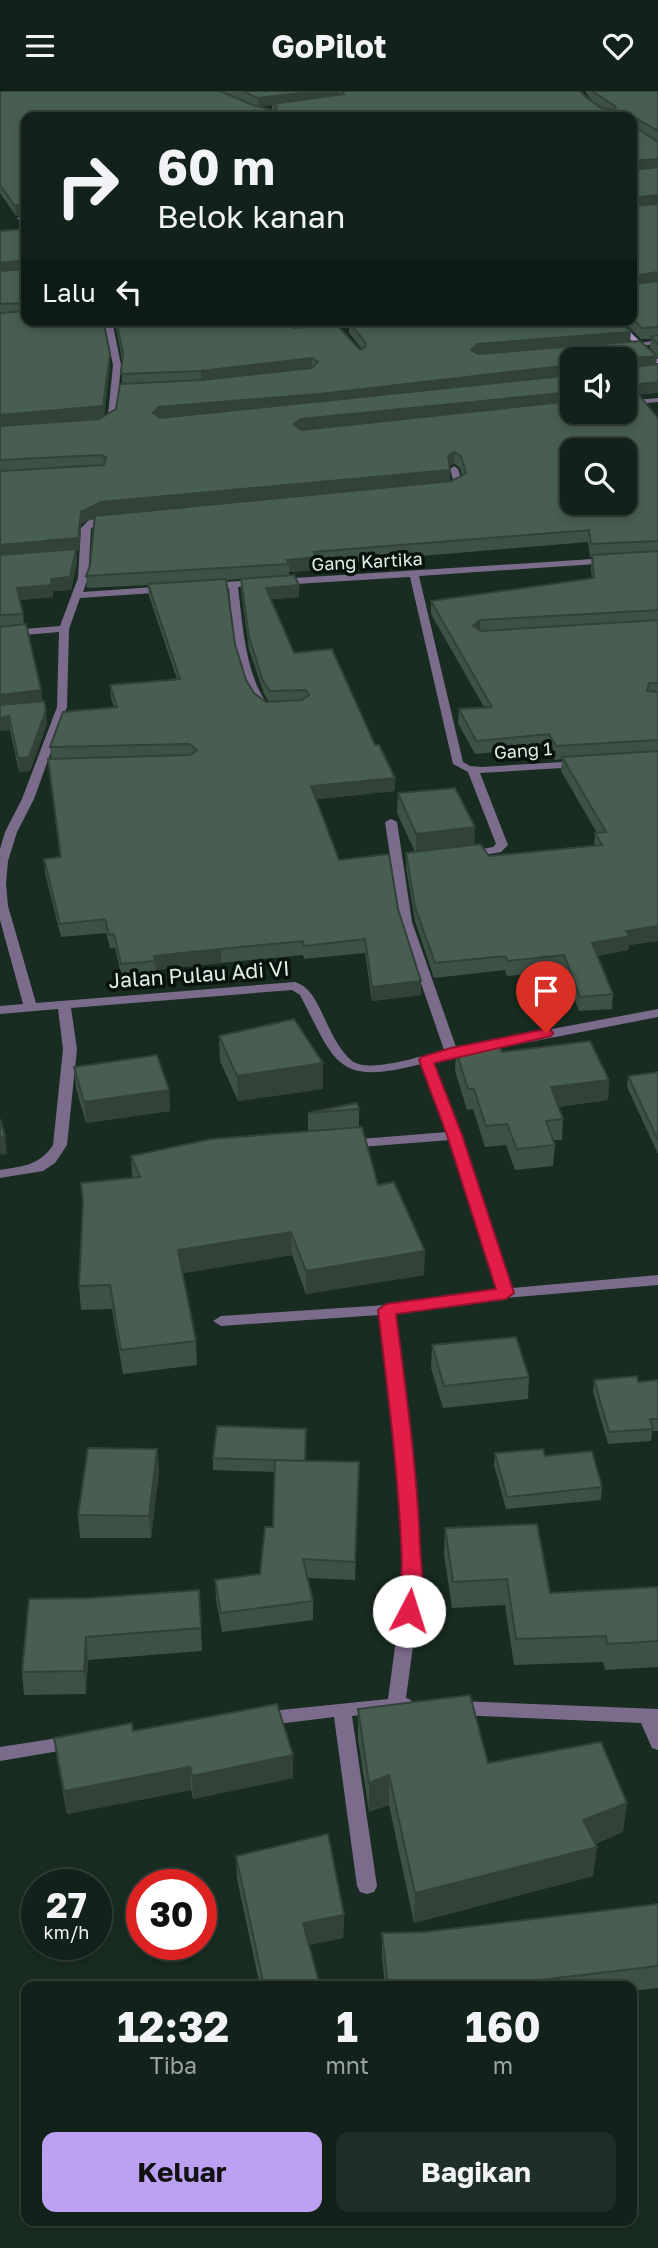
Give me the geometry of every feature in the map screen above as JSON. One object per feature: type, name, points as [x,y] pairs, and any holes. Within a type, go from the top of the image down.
[{"type":"street","points":[[90,426],[108,422],[112,416],[117,365],[110,326]]},
{"type":"street","points":[[619,326],[658,363]]},
{"type":"street","points":[[631,347],[658,342]]},
{"type":"street","points":[[115,390],[125,391]]},
{"type":"street","points":[[637,402],[658,400]]},
{"type":"street","points":[[438,488],[459,484],[454,469]]},
{"type":"street","points":[[30,1006],[2,906],[2,861],[62,707],[64,629],[78,595],[89,524],[121,518]]},
{"type":"street","points":[[73,557],[85,556]]},
{"type":"street","name":"Gang Kartika","points":[[194,587],[618,560]]},
{"type":"street","points":[[414,575],[456,760],[464,768],[473,770],[502,845],[497,850],[456,856]]},
{"type":"street","points":[[233,584],[241,647],[258,702],[266,709],[276,709]]},
{"type":"street","points":[[78,595],[181,588]]},
{"type":"street","points":[[0,634],[64,629]]},
{"type":"street","points":[[50,708],[62,707]]},
{"type":"street","name":"Gang 1","points":[[473,770],[590,763]]},
{"type":"street","points":[[41,766],[55,765]]},
{"type":"street","points":[[0,823],[16,822]]},
{"type":"street","points":[[391,822],[402,862],[405,922],[451,1052]]},
{"type":"street","name":"Jalan Pulau Adi VI","points":[[0,1010],[295,986],[305,993],[336,1051],[349,1065],[362,1069],[426,1060],[451,1052],[658,1013]]},
{"type":"street","points":[[0,1174],[38,1168],[50,1160],[60,1145],[70,1049],[64,1005]]},
{"type":"street","points":[[426,1060],[455,1135],[506,1293]]},
{"type":"street","points":[[331,1146],[455,1135]]},
{"type":"street","points":[[221,1321],[386,1310],[506,1293],[658,1280]]},
{"type":"street","points":[[386,1310],[405,1443],[412,1587],[396,1705]]},
{"type":"street","points":[[249,1720],[396,1705],[653,1716],[658,1744]]},
{"type":"street","points":[[342,1709],[367,1887]]},
{"type":"street","points":[[0,1754],[90,1740]]},
{"type":"building","points":[[0,91],[220,91],[275,111],[277,107],[272,104],[344,94],[341,91],[580,91],[601,108],[616,110],[615,106],[592,91],[658,91],[658,131],[637,119],[637,112],[21,112],[21,204],[15,206],[0,185]]},
{"type":"building","points":[[242,91],[318,91],[258,98]]},
{"type":"building","points":[[637,128],[658,142],[658,159],[637,161]]},
{"type":"building","points":[[658,167],[658,195],[637,197],[637,170]]},
{"type":"building","points":[[658,204],[658,272],[637,275],[637,206]]},
{"type":"building","points":[[21,229],[21,260],[0,263],[0,231]]},
{"type":"building","points":[[21,269],[21,303],[0,304],[0,271]]},
{"type":"building","points":[[658,281],[658,327],[642,328],[637,323],[637,284]]},
{"type":"building","points":[[21,311],[21,326],[104,326],[110,354],[103,406],[0,415],[0,313]]},
{"type":"building","points":[[117,326],[338,326],[360,350],[366,343],[352,326],[624,326],[631,332],[477,344],[471,350],[478,354],[560,347],[560,366],[319,394],[159,407],[153,413],[160,418],[560,376],[560,393],[301,419],[294,424],[301,430],[560,402],[560,424],[637,424],[639,395],[658,418],[658,541],[591,544],[589,530],[314,552],[316,557],[287,560],[289,564],[86,576],[90,566],[95,516],[452,481],[466,473],[461,456],[454,452],[448,456],[450,470],[101,502],[81,512],[78,538],[0,545],[0,471],[104,465],[106,457],[101,455],[0,460],[0,426],[99,419],[116,409],[120,384],[201,380],[312,368],[318,362],[312,358],[201,371],[121,374],[123,353]]},
{"type":"building","points":[[658,335],[658,344],[651,337]]},
{"type":"building","points":[[640,341],[657,356],[637,358],[637,347],[565,347]]},
{"type":"building","points":[[658,364],[658,382],[637,384],[637,367]]},
{"type":"building","points":[[76,549],[70,577],[51,579],[52,585],[17,588],[23,614],[0,615],[0,555]]},
{"type":"building","points":[[658,551],[658,610],[480,620],[473,626],[481,631],[658,620],[658,683],[649,683],[647,691],[658,692],[658,740],[556,746],[549,734],[476,741],[459,709],[492,707],[431,601],[594,578],[592,555]]},
{"type":"building","points":[[294,575],[299,585],[266,588],[294,653],[332,649],[375,745],[379,745],[395,778],[311,786],[339,860],[389,854],[398,909],[421,981],[372,987],[365,939],[304,946],[303,941],[221,949],[154,956],[155,961],[121,964],[114,934],[109,935],[105,919],[60,924],[44,859],[61,857],[48,759],[190,755],[197,750],[189,744],[50,747],[63,712],[117,707],[110,685],[180,679],[148,584],[226,579],[235,644],[246,680],[254,693],[266,702],[302,700],[309,695],[306,690],[270,691],[263,681],[249,637],[241,579]]},
{"type":"building","points":[[26,624],[41,690],[0,695],[0,627]]},
{"type":"building","points":[[44,701],[46,710],[29,757],[18,758],[9,716],[0,718],[0,705]]},
{"type":"building","points":[[658,751],[658,926],[626,931],[630,936],[592,943],[613,994],[580,997],[564,955],[508,961],[505,956],[435,963],[415,907],[406,853],[480,844],[489,856],[602,845],[595,833],[606,832],[562,757]]},
{"type":"building","points":[[455,788],[475,827],[416,834],[398,793]]},
{"type":"building","points":[[294,1019],[323,1063],[237,1076],[219,1036]]},
{"type":"building","points":[[590,1041],[609,1080],[551,1087],[563,1119],[546,1121],[555,1145],[517,1149],[507,1124],[486,1126],[474,1089],[468,1089],[456,1051],[500,1047],[502,1052]]},
{"type":"building","points":[[157,1055],[169,1090],[84,1102],[74,1067]]},
{"type":"building","points":[[658,1072],[658,1140],[628,1076]]},
{"type":"building","points":[[357,1103],[359,1109],[308,1113]]},
{"type":"building","points":[[0,1119],[5,1136],[0,1137]]},
{"type":"building","points":[[362,1127],[378,1185],[394,1182],[425,1251],[306,1271],[291,1232],[178,1250],[196,1341],[121,1350],[110,1285],[79,1286],[83,1201],[81,1183],[140,1177],[131,1156],[211,1139]]},
{"type":"building","points":[[516,1337],[529,1377],[444,1386],[432,1345]]},
{"type":"building","points":[[637,1376],[638,1382],[658,1380],[658,1419],[650,1419],[653,1429],[609,1432],[594,1380]]},
{"type":"building","points":[[217,1426],[306,1429],[305,1461],[213,1458]]},
{"type":"building","points":[[88,1448],[157,1449],[149,1516],[78,1515]]},
{"type":"building","points":[[543,1449],[545,1456],[592,1451],[602,1487],[507,1497],[495,1453]]},
{"type":"building","points":[[275,1460],[359,1462],[355,1562],[303,1559],[313,1601],[221,1613],[215,1580],[260,1574],[265,1527],[273,1527]]},
{"type":"building","points":[[537,1524],[550,1593],[658,1587],[658,1641],[607,1644],[606,1636],[516,1639],[507,1579],[453,1582],[445,1528]]},
{"type":"building","points":[[199,1590],[201,1628],[86,1637],[84,1671],[22,1672],[29,1599],[91,1598]]},
{"type":"building","points":[[470,1695],[488,1763],[601,1742],[627,1803],[583,1820],[597,1847],[415,1893],[389,1775],[369,1783],[358,1709]]},
{"type":"building","points":[[277,1704],[293,1755],[192,1776],[190,1767],[64,1791],[54,1738],[132,1723],[133,1731]]},
{"type":"building","points":[[328,1834],[344,1915],[303,1923],[319,1981],[263,1981],[236,1856]]},
{"type":"building","points":[[658,1904],[658,1966],[530,1981],[387,1981],[382,1933],[424,1932]]},
{"type":"route","points":[[409,1611],[412,1587],[408,1479],[386,1310],[506,1293],[455,1135],[426,1060],[451,1052],[546,1033]]}]
